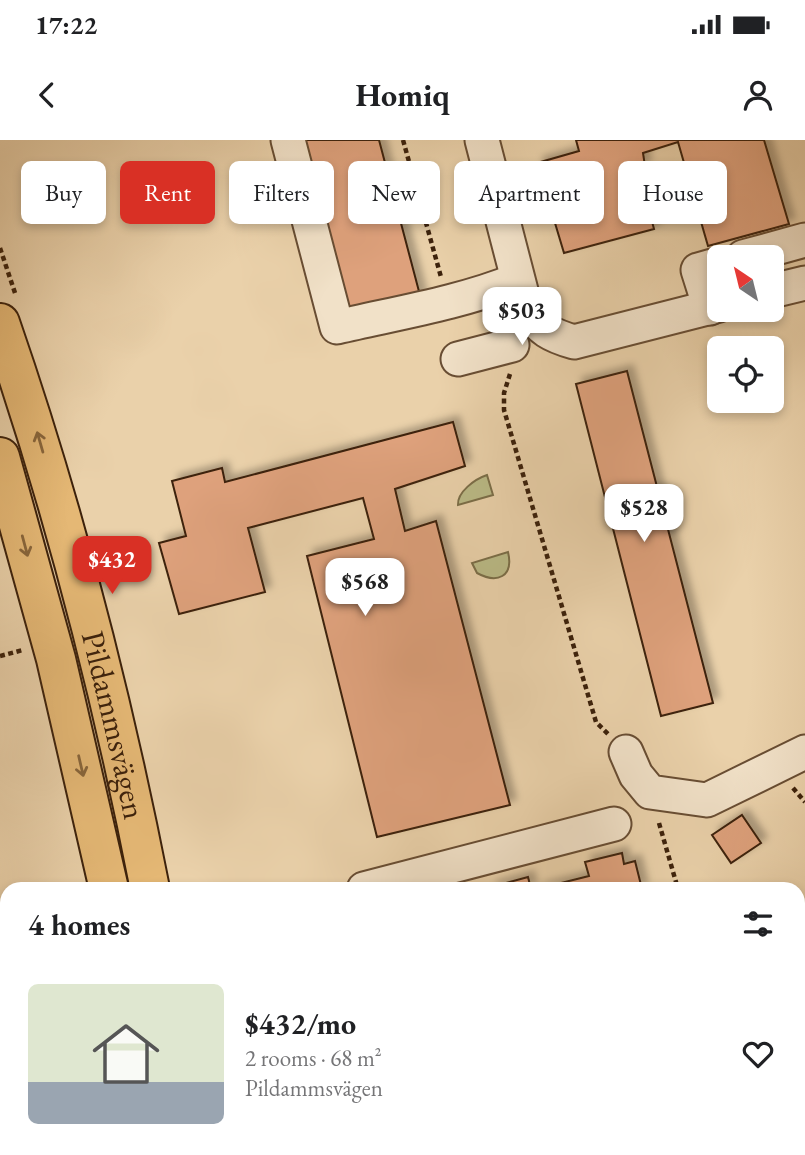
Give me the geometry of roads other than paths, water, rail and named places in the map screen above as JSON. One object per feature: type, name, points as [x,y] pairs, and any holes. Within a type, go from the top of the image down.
[{"type":"main road","name":"Pildammsvägen","points":[[0,323],[31,412],[51,483],[100,668],[148,882]]},
{"type":"main road","name":"Pildammsvägen","points":[[0,457],[5,496],[56,659],[107,882]]},
{"type":"street","points":[[288,140],[337,327],[447,302],[517,280]]},
{"type":"street","points":[[482,140],[526,310],[539,326],[552,336],[574,342],[707,309]]},
{"type":"street","points":[[784,246],[805,240]]},
{"type":"street","points":[[707,267],[698,270],[707,291]]},
{"type":"street","points":[[784,288],[805,283]]},
{"type":"street","points":[[458,359],[512,345]]},
{"type":"street","points":[[5,496],[51,483]]},
{"type":"street","points":[[626,752],[636,775],[650,793],[707,800],[805,752]]},
{"type":"street","points":[[391,882],[614,824]]}]
